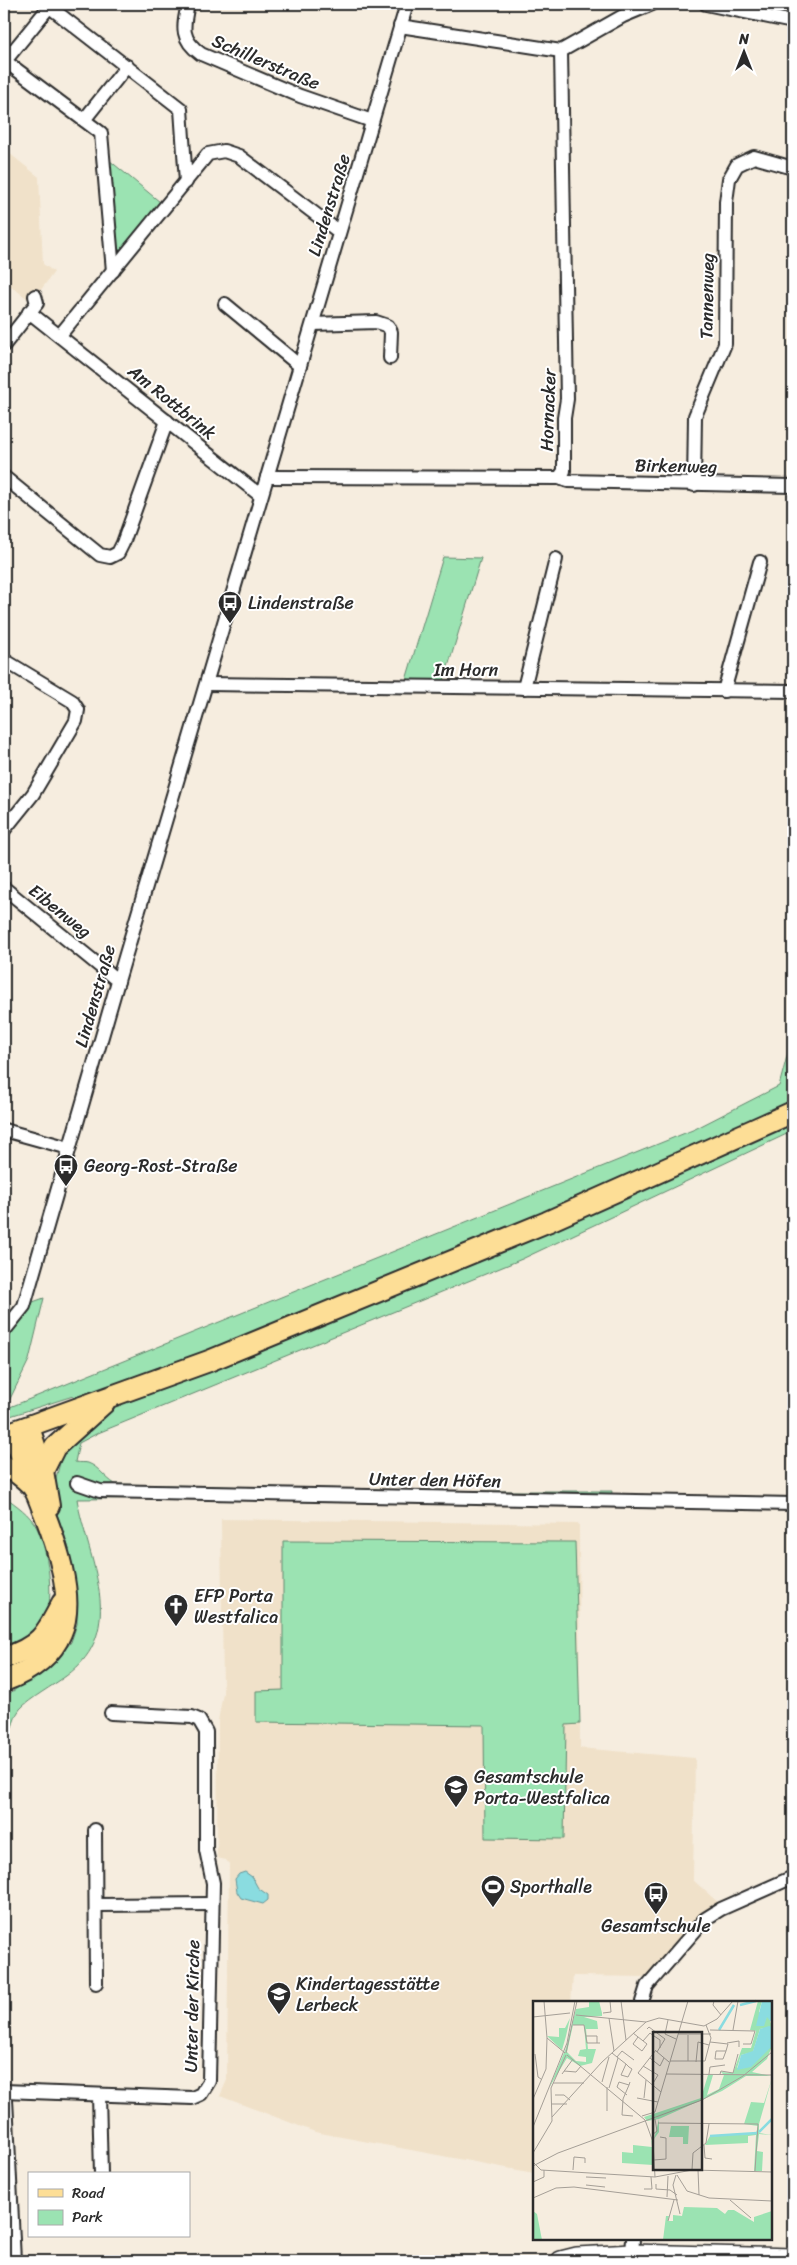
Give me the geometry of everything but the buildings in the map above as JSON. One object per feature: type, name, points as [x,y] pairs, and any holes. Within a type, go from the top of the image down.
[{"type":"main road","points":[[4,1681],[28,1670],[49,1653],[62,1633],[66,1615],[63,1573],[55,1540],[38,1479],[15,1431],[209,1361],[538,1226],[793,1112]]},
{"type":"main road","points":[[38,1479],[55,1447],[107,1399]]},
{"type":"main road","points":[[4,1466],[38,1479]]},
{"type":"main road","points":[[4,1658],[20,1652],[39,1641],[53,1620],[65,1596]]},
{"type":"main road","points":[[561,2261],[632,2247],[729,2259],[793,2258]]},
{"type":"street","name":"Schillerstraße","points":[[188,4],[184,23],[185,35],[190,46],[201,54],[300,96],[372,121]]},
{"type":"street","name":"Lindenstraße","points":[[4,1331],[24,1306],[118,981],[407,4]]},
{"type":"street","points":[[400,26],[561,51],[623,16],[652,4]]},
{"type":"street","points":[[706,4],[793,22]]},
{"type":"street","points":[[113,271],[101,134],[7,66],[5,60],[48,5],[182,109],[186,182]]},
{"type":"street","name":"Hornacker","points":[[267,477],[559,478],[564,471],[564,418],[567,399],[561,51]]},
{"type":"street","points":[[84,120],[126,66]]},
{"type":"street","points":[[60,335],[208,154],[224,151],[239,156],[339,232]]},
{"type":"street","name":"Tannenweg","points":[[694,484],[695,416],[725,344],[726,202],[729,179],[737,165],[754,157],[793,168]]},
{"type":"street","points":[[4,345],[37,303],[35,296]]},
{"type":"street","points":[[226,304],[300,366]]},
{"type":"street","name":"Am Rottbrink","points":[[29,312],[261,496]]},
{"type":"street","points":[[313,324],[376,322],[388,326],[391,332],[390,358]]},
{"type":"street","points":[[4,477],[100,555],[110,557],[118,553],[124,543],[167,421]]},
{"type":"street","name":"Birkenweg","points":[[559,478],[568,481],[793,486]]},
{"type":"street","points":[[524,688],[556,559]]},
{"type":"street","points":[[724,691],[760,562]]},
{"type":"street","points":[[4,660],[72,701],[78,710],[76,721],[33,794],[4,830]]},
{"type":"street","name":"Im Horn","points":[[207,684],[793,691]]},
{"type":"street","name":"Eibenweg","points":[[4,888],[118,981]]},
{"type":"street","points":[[4,1130],[69,1148]]},
{"type":"street","name":"Unter den Höfen","points":[[77,1483],[100,1491],[793,1504]]},
{"type":"street","name":"Unter der Kirche","points":[[4,2092],[192,2098],[201,2094],[209,2080],[213,1884],[206,1850],[206,1732],[199,1720],[192,1717],[111,1713]]},
{"type":"street","points":[[95,1830],[97,1906],[96,1983]]},
{"type":"street","points":[[642,2001],[647,1986],[705,1919],[721,1909],[793,1877]]},
{"type":"street","points":[[97,1906],[212,1904]]},
{"type":"street","points":[[99,2095],[101,2172]]},
{"type":"street","points":[[4,2099],[12,2261]]},
{"type":"shaded area","points":[[4,149],[39,177],[43,264],[54,272],[32,302],[4,281]]},
{"type":"shaded area","name":"Gesamtschule Porta-Westfalica","points":[[221,1519],[579,1524],[580,1748],[695,1758],[693,1880],[722,1906],[653,1977],[573,1976],[571,2001],[533,2001],[533,2173],[315,2132],[220,2096],[227,2080],[229,1864],[226,1860],[217,1858],[218,1721],[223,1693]]},
{"type":"green space","points":[[109,160],[160,202],[116,257]]},
{"type":"green space","points":[[443,557],[481,558],[444,680],[406,680]]},
{"type":"green space","points":[[793,1034],[793,1131],[522,1259],[98,1433],[79,1443],[75,1462],[92,1465],[115,1484],[457,1491],[612,1491],[610,1505],[220,1498],[77,1499],[99,1592],[100,1615],[96,1637],[85,1658],[66,1676],[24,1705],[17,1713],[12,1727],[4,1728],[4,1699],[7,1695],[52,1665],[71,1642],[77,1624],[77,1597],[69,1549],[57,1514],[53,1489],[63,1452],[88,1429],[73,1396],[4,1418],[4,1322],[16,1308],[44,1298],[29,1360],[7,1405],[10,1407],[695,1129],[779,1086]]},
{"type":"green space","points":[[4,1496],[26,1514],[37,1528],[45,1552],[50,1583],[48,1613],[43,1626],[32,1638],[17,1643],[4,1643]]},
{"type":"green space","points":[[283,1541],[575,1542],[580,1724],[566,1725],[564,1839],[485,1838],[484,1725],[256,1722],[256,1691],[283,1690]]},
{"type":"water","points":[[245,1872],[252,1877],[258,1888],[268,1895],[268,1900],[263,1904],[241,1898],[237,1892],[235,1879],[239,1874]]},
{"type":"place","name":"Lindenstraße","points":[[230,624]]},
{"type":"place","name":"Georg-Rost-Straße","points":[[66,1187]]},
{"type":"place","name":"EFP Porta Westfalica","points":[[176,1627]]},
{"type":"place","name":"Gesamtschule Porta-Westfalica","points":[[456,1808]]},
{"type":"place","name":"Sporthalle","points":[[493,1908]]},
{"type":"place","name":"Gesamtschule","points":[[656,1915]]},
{"type":"place","name":"Kindertagesstätte Lerbeck","points":[[279,2015]]}]
